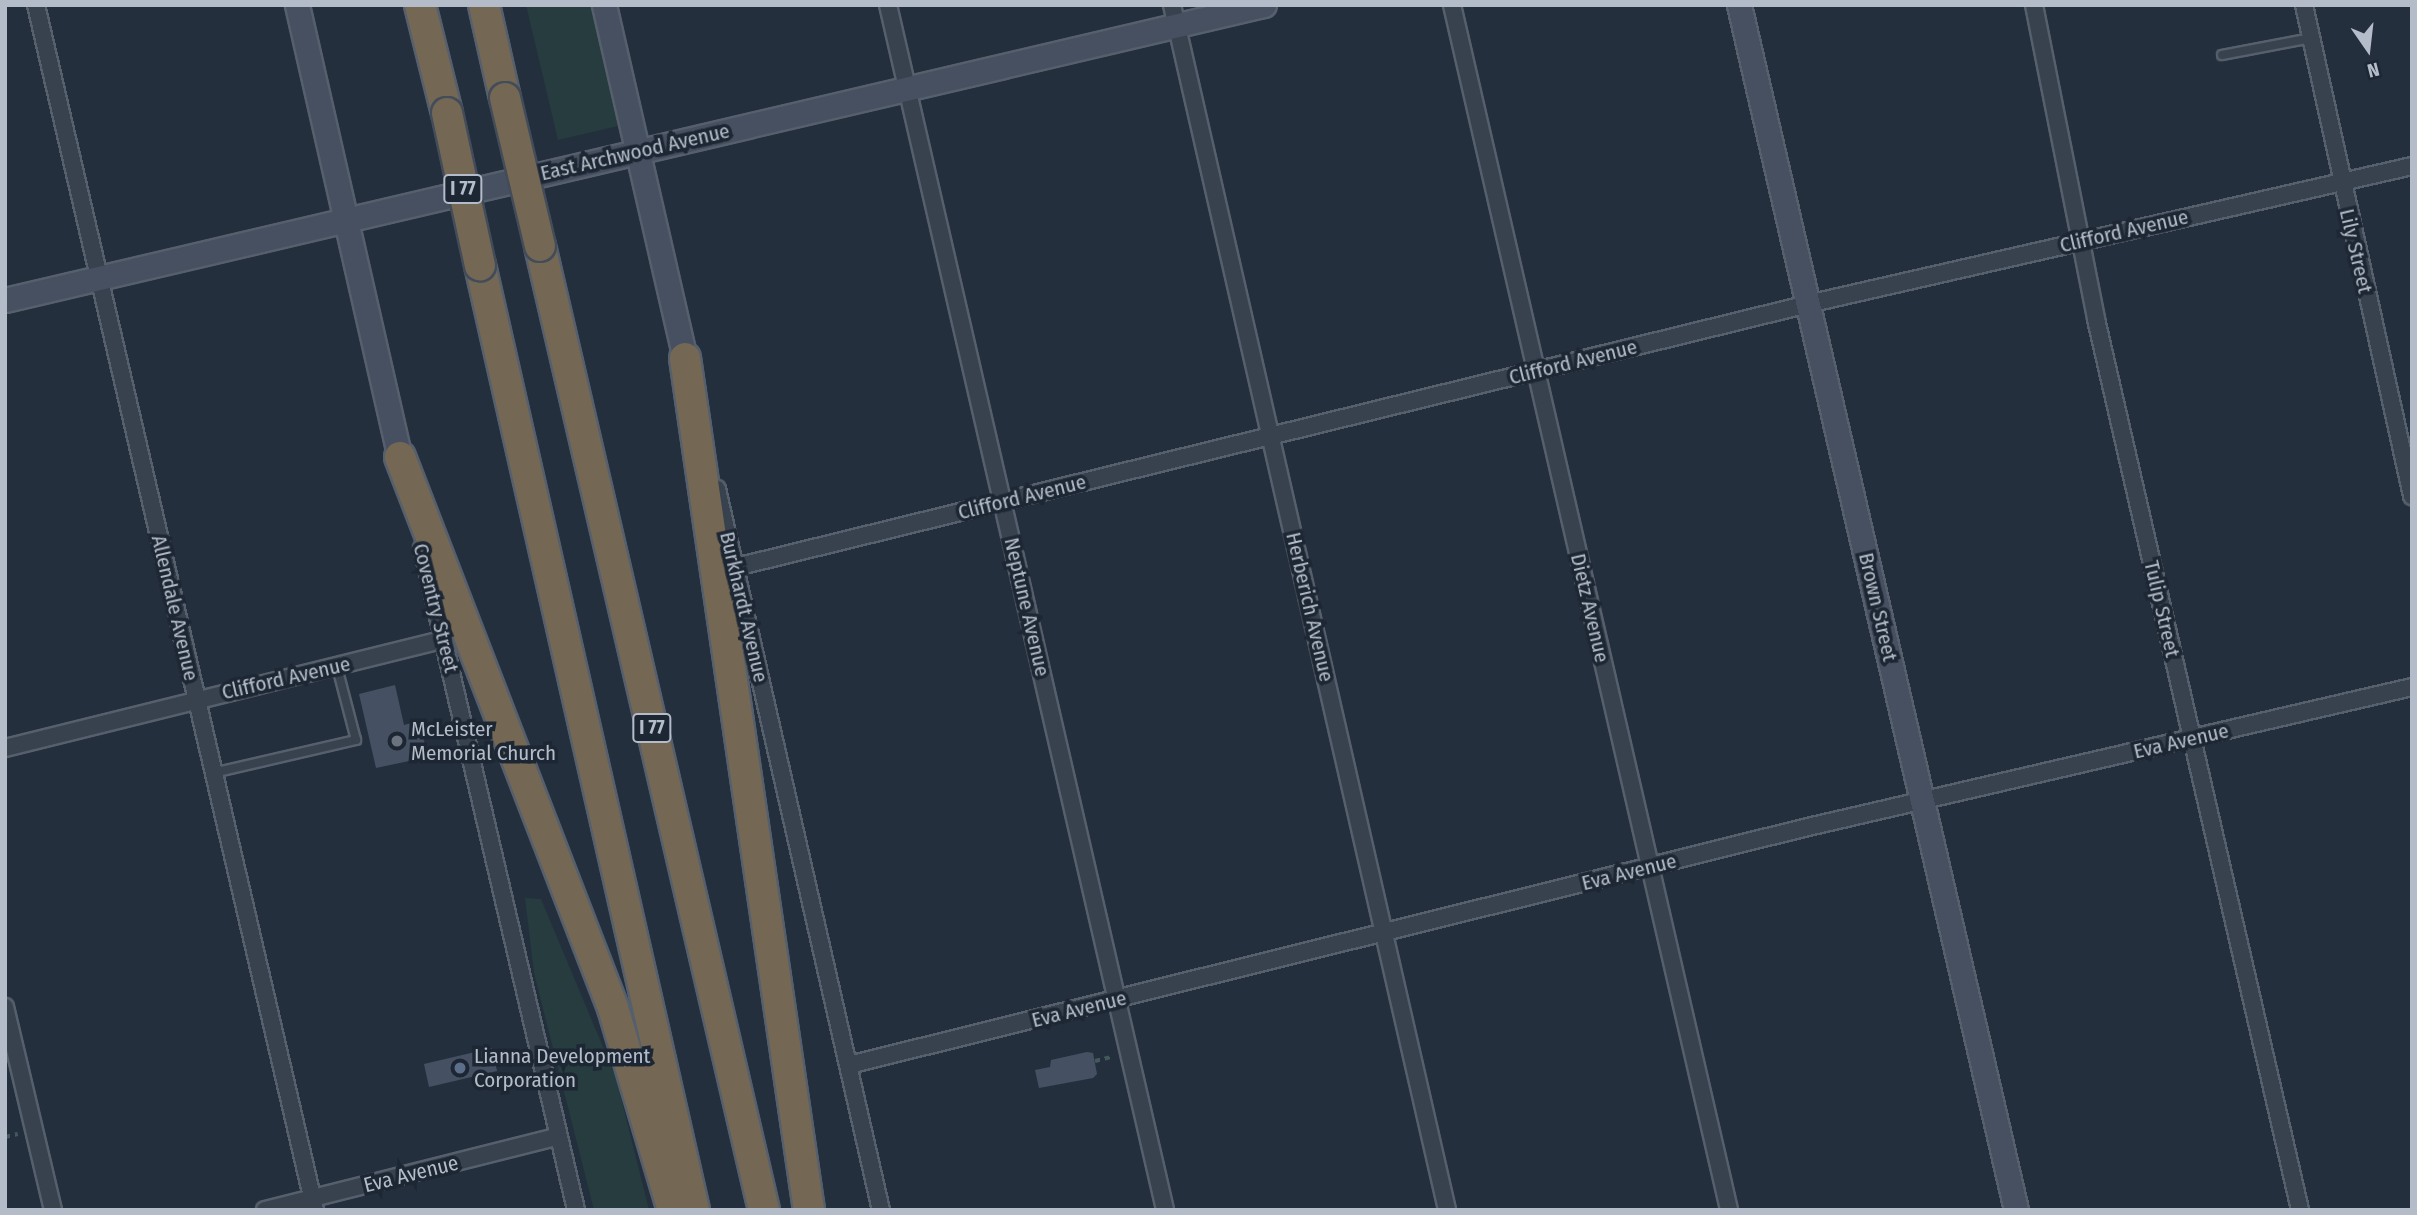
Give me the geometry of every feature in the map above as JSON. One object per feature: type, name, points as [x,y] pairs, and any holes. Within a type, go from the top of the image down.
[{"type":"highway","name":"I 77","points":[[421,5],[694,1210]]},
{"type":"highway","name":"I 77","points":[[484,5],[764,1210]]},
{"type":"highway","points":[[685,358],[809,1210]]},
{"type":"highway","points":[[400,457],[613,1009],[673,1210]]},
{"type":"main road","name":"Coventry Street","points":[[297,5],[400,457]]},
{"type":"main road","name":"Burkhardt Avenue","points":[[604,5],[685,358]]},
{"type":"main road","name":"East Archwood Avenue","points":[[5,300],[909,87],[1174,15],[1264,5]]},
{"type":"main road","name":"Brown Street","points":[[1739,5],[2016,1210]]},
{"type":"street","name":"Allendale Avenue","points":[[36,5],[314,1204]]},
{"type":"street","name":"Neptune Avenue","points":[[888,5],[1165,1210]]},
{"type":"street","name":"Dietz Avenue","points":[[1452,5],[1729,1210]]},
{"type":"street","name":"Tulip Street","points":[[2034,5],[2080,240],[2300,1210]]},
{"type":"street","name":"Lily Street","points":[[2304,5],[2340,182],[2412,496]]},
{"type":"street","name":"Herberich Avenue","points":[[1174,15],[1447,1210]]},
{"type":"street","name":"Clifford Avenue","points":[[736,567],[1808,304],[2412,166]]},
{"type":"street","name":"Burkhardt Avenue","points":[[685,358],[736,567],[881,1210]]},
{"type":"street","name":"Coventry Street","points":[[400,457],[444,639],[556,1137],[576,1210]]},
{"type":"street","name":"Clifford Avenue","points":[[5,748],[444,639]]},
{"type":"street","name":"Eva Avenue","points":[[849,1065],[1923,800],[2412,687]]},
{"type":"street","points":[[5,1007],[53,1210]]},
{"type":"street","name":"Eva Avenue","points":[[265,1210],[314,1204],[556,1137]]},
{"type":"lane","points":[[2222,55],[2311,38]]},
{"type":"lane","points":[[213,774],[356,740],[337,667]]},
{"type":"path","points":[[1095,1061],[1111,1057]]},
{"type":"path","points":[[5,1137],[20,1133]]},
{"type":"green space","points":[[526,5],[592,5],[618,126],[558,140]]},
{"type":"green space","points":[[525,898],[541,899],[616,1078],[649,1210],[594,1210],[534,973]]},
{"type":"building","name":"McLeister Memorial Church","points":[[395,685],[404,725],[419,721],[428,757],[376,768],[359,694]]},
{"type":"building","name":"Lianna Development Corporation","points":[[492,1048],[497,1071],[429,1087],[424,1064]]},
{"type":"building","points":[[1093,1053],[1097,1074],[1093,1078],[1039,1088],[1035,1070],[1050,1067],[1051,1060]]},
{"type":"place","name":"McLeister Memorial Church","points":[[397,741]]},
{"type":"place","name":"Lianna Development Corporation","points":[[460,1068]]}]
